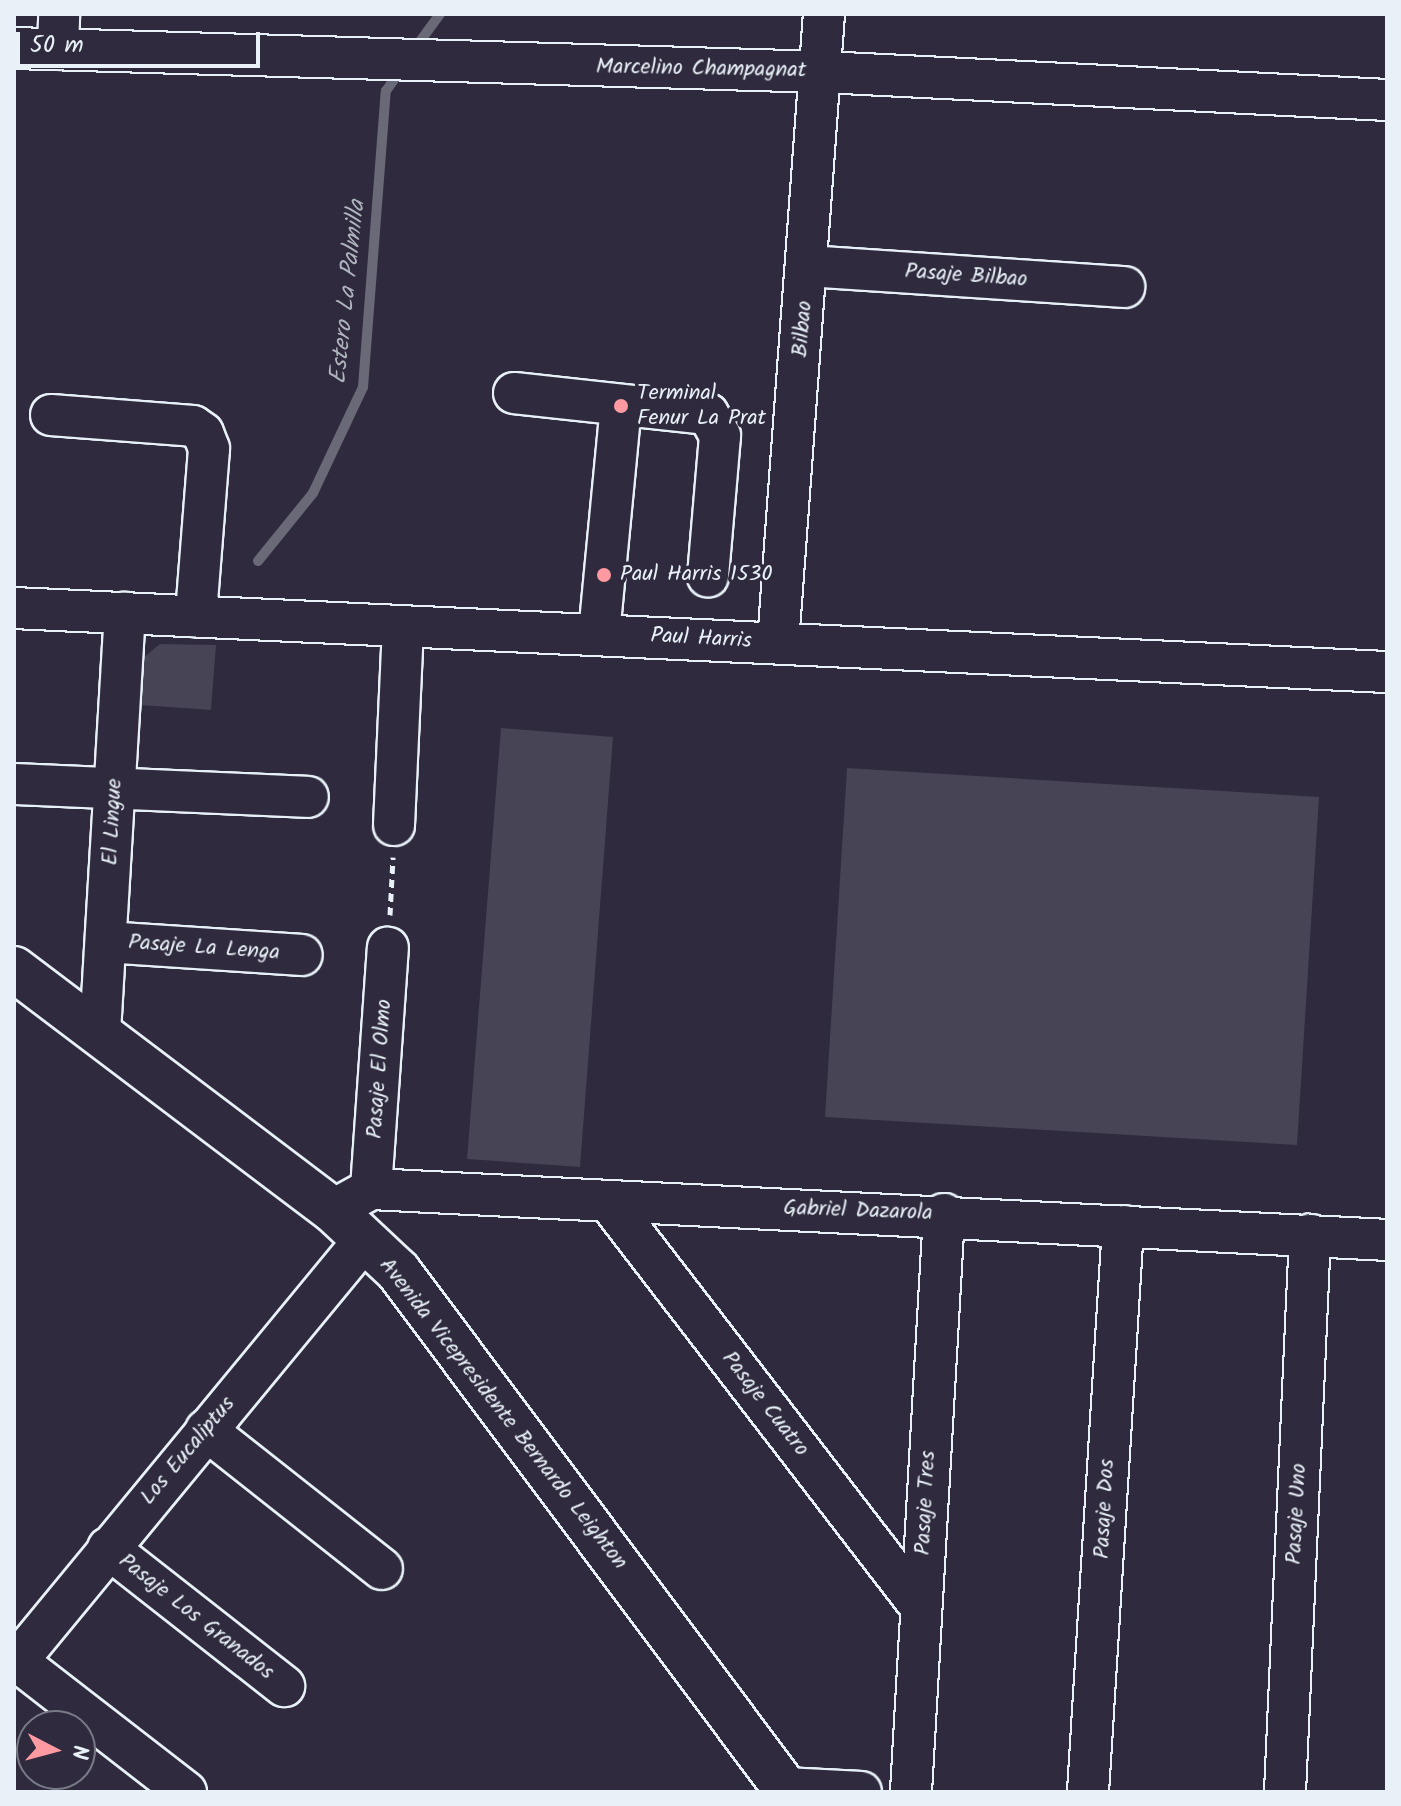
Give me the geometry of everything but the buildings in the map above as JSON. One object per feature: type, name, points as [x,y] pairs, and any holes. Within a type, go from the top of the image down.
[{"type":"main road","name":"Avenida Vicepresidente Bernardo Leighton","points":[[14,969],[333,1210],[398,1271],[786,1790]]},
{"type":"street","name":"Bilbao","points":[[778,643],[823,72],[824,14]]},
{"type":"street","name":"Marcelino Champagnat","points":[[14,48],[58,31],[1387,100]]},
{"type":"street","name":"Pasaje Bilbao","points":[[808,266],[1124,287]]},
{"type":"street","points":[[514,393],[708,414],[717,423],[708,576]]},
{"type":"street","points":[[599,634],[621,406]]},
{"type":"street","points":[[51,415],[193,426],[203,433],[209,449],[196,616]]},
{"type":"street","name":"Paul Harris","points":[[14,608],[1387,672]]},
{"type":"street","name":"El Lingue","points":[[100,1032],[125,613]]},
{"type":"street","points":[[394,825],[403,626]]},
{"type":"street","points":[[14,784],[308,797]]},
{"type":"street","name":"Pasaje La Lenga","points":[[106,942],[302,955]]},
{"type":"street","name":"Pasaje El Olmo","points":[[371,1189],[388,948]]},
{"type":"street","points":[[333,1210],[371,1189]]},
{"type":"street","name":"Gabriel Dazarola","points":[[371,1189],[609,1202],[944,1214],[1387,1240]]},
{"type":"street","name":"Pasaje Cuatro","points":[[609,1202],[920,1606]]},
{"type":"street","name":"Pasaje Tres","points":[[911,1792],[944,1214]]},
{"type":"street","name":"Pasaje Dos","points":[[1088,1792],[1123,1226]]},
{"type":"street","name":"Pasaje Uno","points":[[1285,1792],[1310,1235]]},
{"type":"street","name":"Los Eucaliptus","points":[[16,1663],[365,1239]]},
{"type":"street","points":[[206,1430],[382,1569]]},
{"type":"street","name":"Pasaje Los Granados","points":[[108,1548],[284,1686]]},
{"type":"street","points":[[16,1663],[186,1792]]},
{"type":"street","points":[[786,1790],[861,1792]]},
{"type":"path","points":[[388,948],[394,825]]},
{"type":"shaded area","points":[[160,644],[216,645],[211,710],[140,705],[143,658]]},
{"type":"shaded area","points":[[501,728],[613,737],[580,1167],[467,1159]]},
{"type":"shaded area","points":[[847,768],[1319,797],[1297,1145],[825,1117]]},
{"type":"waterway","name":"Estero La Palmilla","points":[[413,51],[440,14]]},
{"type":"waterway","name":"Estero La Palmilla","points":[[258,561],[313,493],[363,387],[386,91],[400,71]]},
{"type":"place","name":"Terminal Fenur La Prat","points":[[621,406]]},
{"type":"place","name":"Paul Harris 1530","points":[[604,575]]}]
